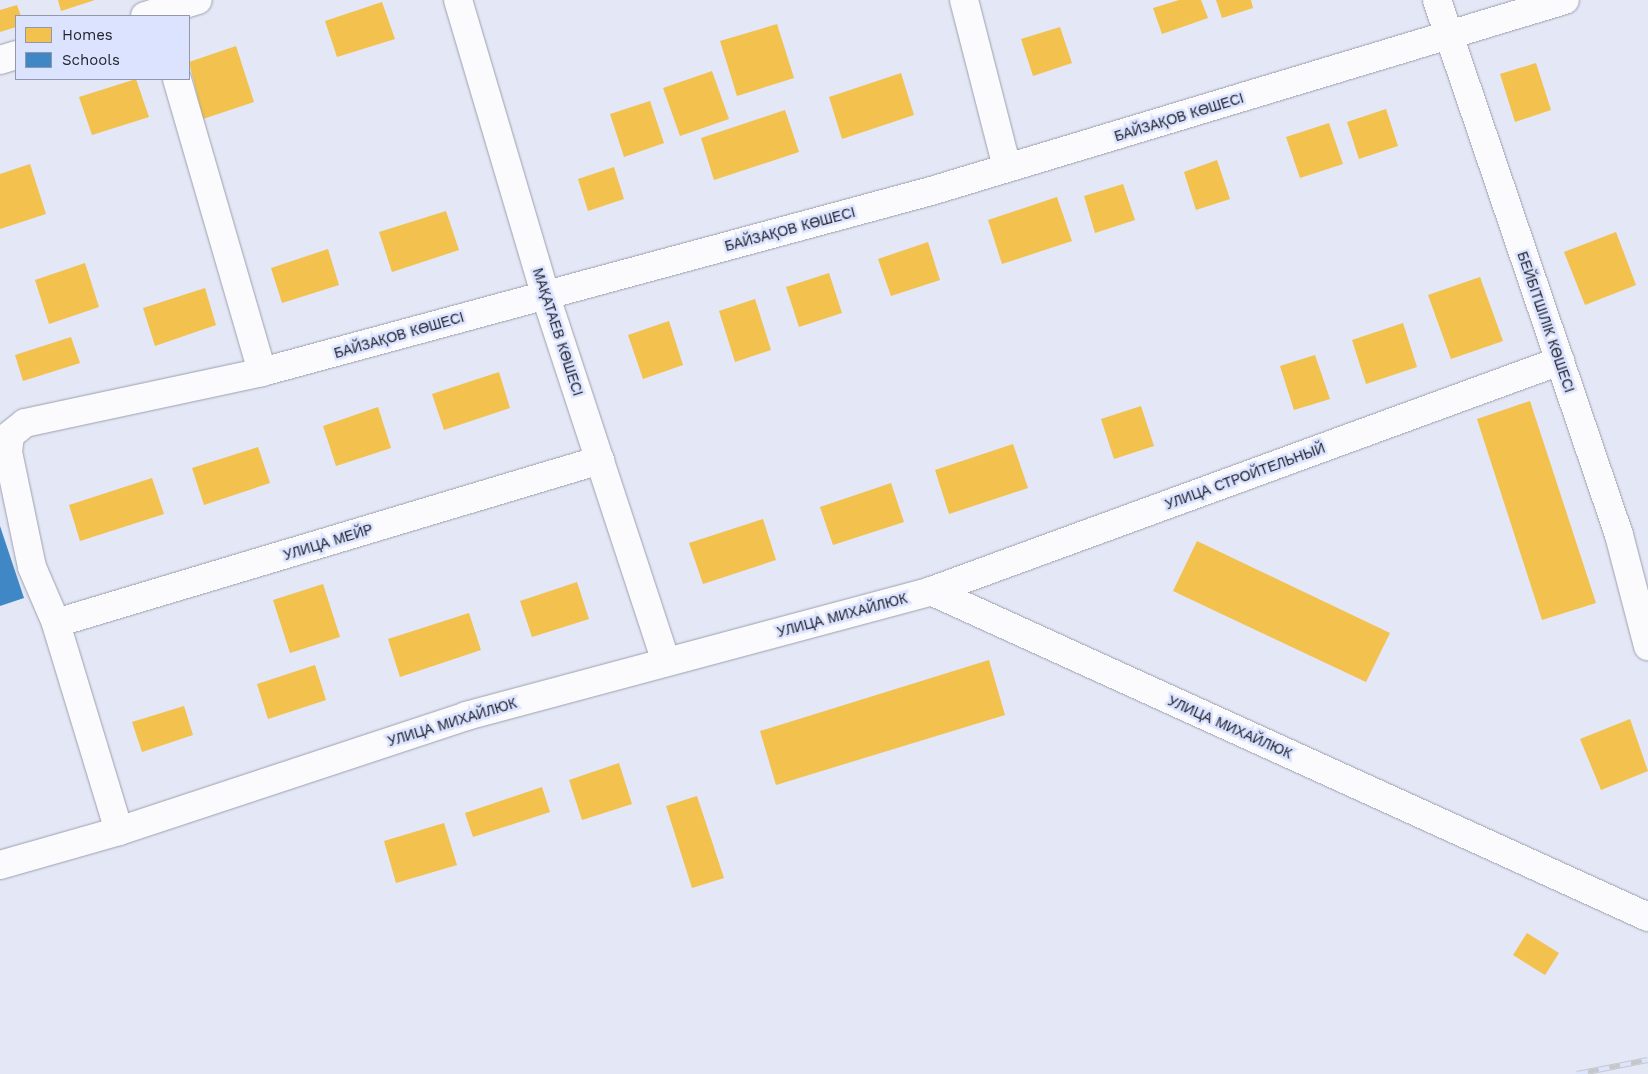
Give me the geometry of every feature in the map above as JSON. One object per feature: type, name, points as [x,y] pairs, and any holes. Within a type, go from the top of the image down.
[{"type":"street","points":[[154,15],[198,0]]},
{"type":"street","name":"МАҚАТАЕВ КӨШЕСІ","points":[[458,0],[545,294],[666,662]]},
{"type":"street","points":[[964,0],[1007,168]]},
{"type":"street","name":"БЕЙБІТШІЛІК КӨШЕСІ","points":[[1437,0],[1619,535],[1648,646]]},
{"type":"street","name":"БАЙЗАҚОВ КӨШЕСІ","points":[[56,623],[32,567],[8,452],[10,435],[25,423],[262,372],[1007,168],[1565,0]]},
{"type":"street","points":[[0,60],[15,56]]},
{"type":"street","points":[[177,80],[262,372]]},
{"type":"street","name":"УЛИЦА СТРОЙТЕЛЬНЫЙ","points":[[931,591],[1560,361]]},
{"type":"street","name":"УЛИЦА МЕЙР","points":[[56,623],[600,460]]},
{"type":"street","name":"УЛИЦА МИХАЙЛЮК","points":[[0,865],[119,831],[466,716],[931,591],[1648,917]]},
{"type":"street","points":[[56,623],[119,831]]},
{"type":"building: Homes","points":[[58,0],[95,0],[61,11]]},
{"type":"building: Homes","points":[[1179,0],[1201,0],[1208,18],[1162,34],[1153,8]]},
{"type":"building: Homes","points":[[1216,0],[1251,0],[1253,8],[1222,18]]},
{"type":"building: Homes","points":[[382,2],[395,39],[337,57],[325,21]]},
{"type":"building: Homes","points":[[17,5],[21,15],[15,15],[15,27],[0,32],[0,10]]},
{"type":"building: Homes","points":[[777,24],[794,78],[737,96],[720,41]]},
{"type":"building: Homes","points":[[1060,27],[1072,63],[1033,76],[1021,39]]},
{"type":"building: Homes","points":[[236,46],[254,102],[203,119],[190,62]]},
{"type":"building: Homes","points":[[1536,63],[1551,110],[1515,122],[1500,74]]},
{"type":"building: Homes","points":[[712,71],[729,119],[680,136],[663,88]]},
{"type":"building: Homes","points":[[901,73],[914,115],[842,139],[829,97]]},
{"type":"building: Homes","points":[[136,80],[149,117],[92,135],[79,97]]},
{"type":"building: Homes","points":[[650,101],[664,143],[624,157],[610,114]]},
{"type":"building: Homes","points":[[1386,109],[1398,146],[1359,159],[1347,122]]},
{"type":"building: Homes","points":[[785,110],[799,152],[714,180],[701,138]]},
{"type":"building: Homes","points":[[1329,123],[1343,164],[1300,178],[1286,137]]},
{"type":"building: Homes","points":[[1217,160],[1230,199],[1196,210],[1184,172]]},
{"type":"building: Homes","points":[[30,164],[46,214],[0,229],[0,174]]},
{"type":"building: Homes","points":[[614,167],[624,199],[588,211],[578,179]]},
{"type":"building: Homes","points":[[1123,184],[1135,220],[1095,233],[1084,196]]},
{"type":"building: Homes","points":[[1057,197],[1072,241],[1002,264],[988,220]]},
{"type":"building: Homes","points":[[446,211],[459,250],[392,272],[379,232]]},
{"type":"building: Homes","points":[[1616,232],[1636,285],[1585,305],[1564,252]]},
{"type":"building: Homes","points":[[928,242],[940,280],[891,296],[878,259]]},
{"type":"building: Homes","points":[[328,249],[339,285],[282,303],[271,268]]},
{"type":"building: Homes","points":[[85,263],[99,307],[49,324],[35,280]]},
{"type":"building: Homes","points":[[829,273],[842,313],[799,327],[786,287]]},
{"type":"building: Homes","points":[[1480,277],[1503,341],[1451,359],[1428,295]]},
{"type":"building: Homes","points":[[205,288],[216,325],[155,346],[143,308]]},
{"type":"building: Homes","points":[[755,299],[771,350],[735,362],[719,311]]},
{"type":"building: Homes","points":[[669,321],[683,365],[643,379],[628,335]]},
{"type":"building: Homes","points":[[1403,323],[1417,367],[1366,384],[1352,340]]},
{"type":"building: Homes","points":[[71,337],[80,363],[23,381],[15,355]]},
{"type":"building: Homes","points":[[1315,355],[1330,399],[1294,410],[1280,366]]},
{"type":"building: Homes","points":[[499,372],[510,408],[444,430],[432,394]]},
{"type":"building: Homes","points":[[1530,401],[1596,603],[1542,620],[1477,419]]},
{"type":"building: Homes","points":[[1141,406],[1154,446],[1114,459],[1101,419]]},
{"type":"building: Homes","points":[[378,407],[391,448],[336,466],[323,426]]},
{"type":"building: Homes","points":[[1013,444],[1028,488],[949,514],[935,470]]},
{"type":"building: Homes","points":[[258,447],[270,483],[204,505],[192,468]]},
{"type":"building: Homes","points":[[152,478],[164,514],[80,541],[69,505]]},
{"type":"building: Homes","points":[[891,483],[904,522],[833,545],[820,507]]},
{"type":"building: Homes","points":[[763,519],[776,560],[703,584],[689,543]]},
{"type":"building: Homes","points":[[1197,541],[1390,633],[1366,682],[1173,591]]},
{"type":"building: Homes","points":[[577,582],[589,619],[532,637],[520,601]]},
{"type":"building: Homes","points":[[323,584],[340,637],[290,653],[273,600]]},
{"type":"building: Homes","points":[[469,613],[481,650],[400,677],[388,639]]},
{"type":"building: Homes","points":[[989,660],[1005,715],[776,785],[760,731]]},
{"type":"building: Homes","points":[[315,665],[326,700],[268,719],[257,684]]},
{"type":"building: Homes","points":[[184,706],[193,735],[142,752],[132,722]]},
{"type":"building: Homes","points":[[1630,719],[1648,771],[1601,790],[1580,739]]},
{"type":"building: Homes","points":[[619,763],[632,804],[582,820],[569,780]]},
{"type":"building: Homes","points":[[542,787],[550,812],[473,837],[465,813]]},
{"type":"building: Homes","points":[[697,796],[724,878],[692,888],[666,806]]},
{"type":"building: Homes","points":[[444,823],[457,865],[396,883],[384,841]]},
{"type":"building: Homes","points":[[1527,933],[1559,953],[1545,975],[1513,955]]},
{"type":"building: Schools","points":[[0,526],[24,598],[0,606]]},
{"type":"railway","points":[[1577,1074],[1648,1060]]}]
